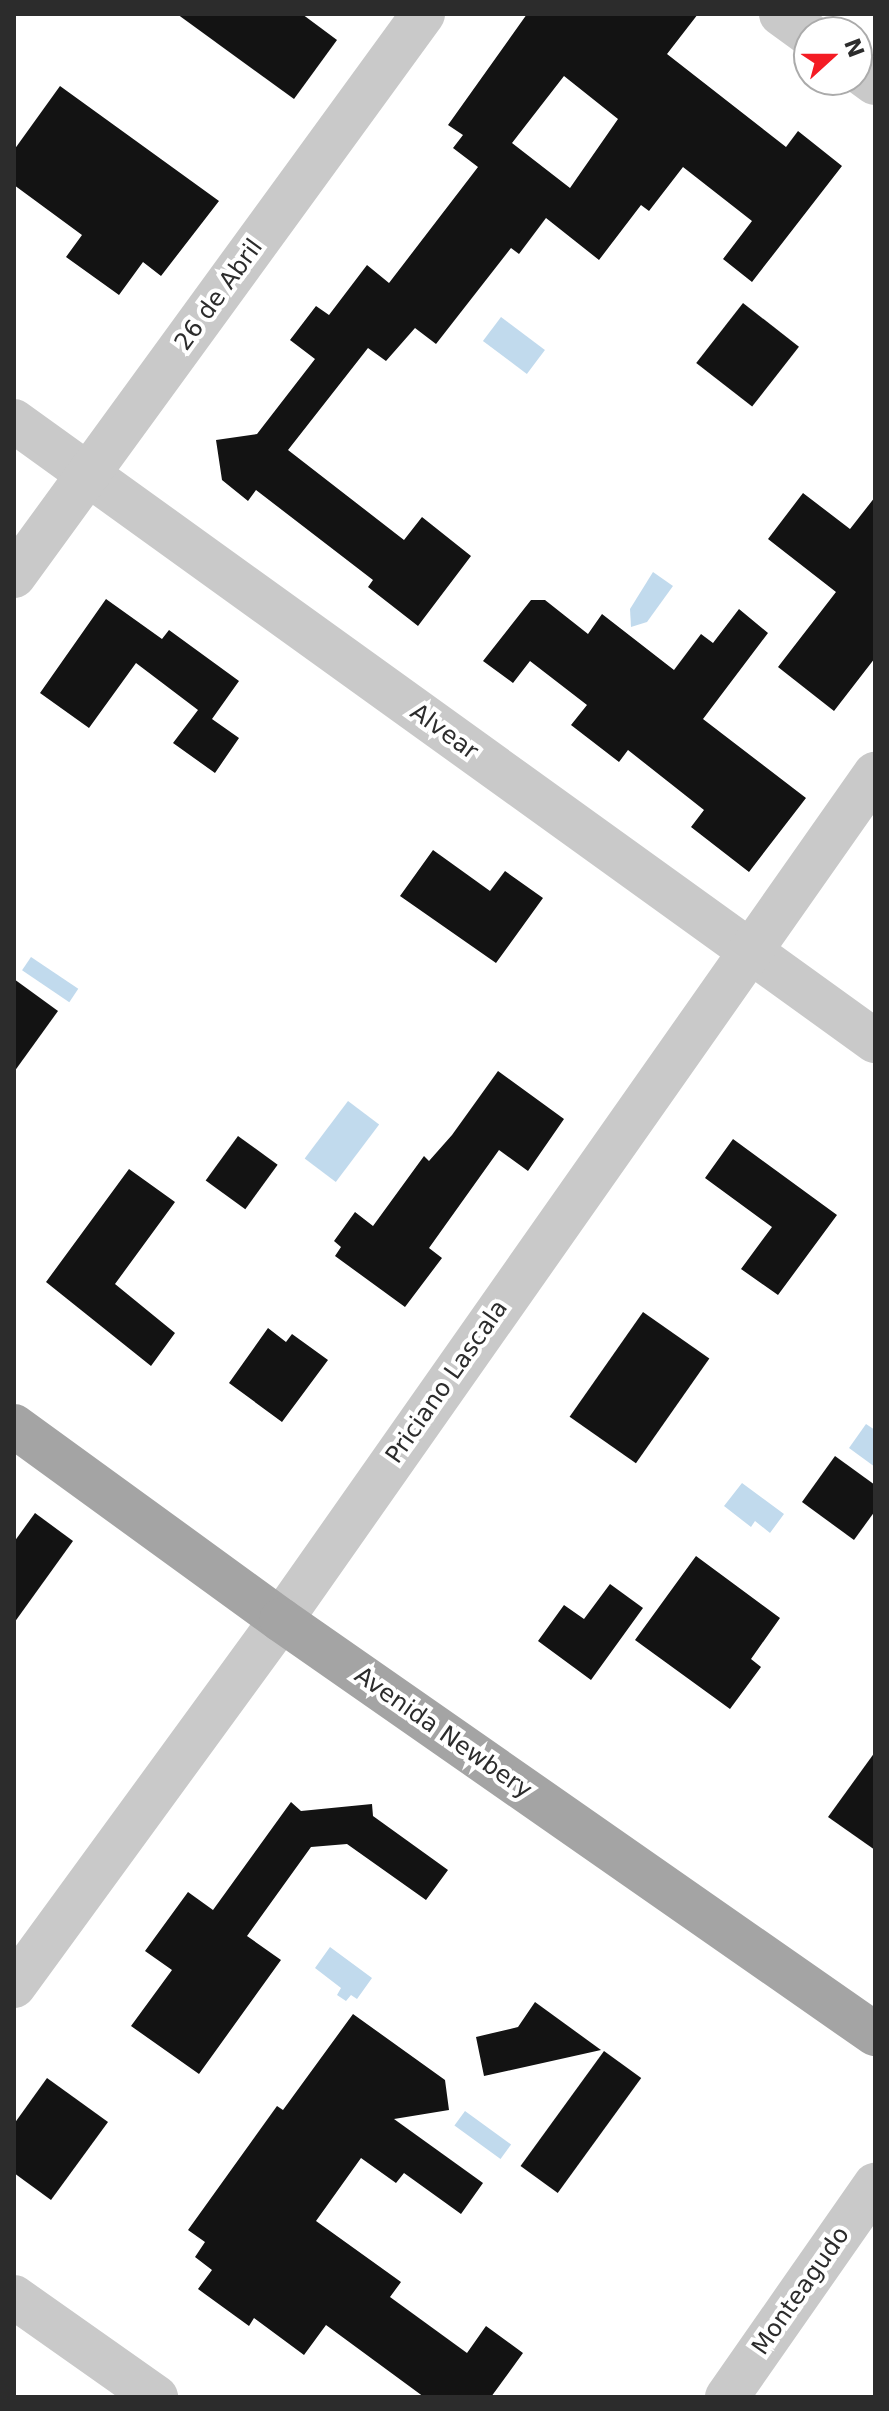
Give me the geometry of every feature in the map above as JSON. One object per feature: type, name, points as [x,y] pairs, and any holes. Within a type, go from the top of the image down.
[{"type":"main road","name":"Avenida Newbery","points":[[14,1426],[281,1620],[875,2034]]},
{"type":"street","name":"26 de Abril","points":[[14,576],[423,14]]},
{"type":"street","name":"Alvear","points":[[14,421],[875,1041]]},
{"type":"street","name":"Priciano Lascala","points":[[14,1986],[281,1620],[875,774]]},
{"type":"street","name":"Monteagudo","points":[[727,2397],[875,2185]]},
{"type":"street","points":[[14,2297],[156,2397]]},
{"type":"water","points":[[501,317],[545,350],[527,374],[483,341]]},
{"type":"water","points":[[653,572],[673,586],[647,622],[631,627],[630,609]]},
{"type":"water","points":[[31,957],[78,989],[69,1002],[22,970]]},
{"type":"water","points":[[348,1101],[379,1124],[336,1182],[305,1159]]},
{"type":"water","points":[[866,1424],[875,1430],[875,1467],[849,1448]]},
{"type":"water","points":[[742,1483],[784,1514],[770,1533],[755,1521],[751,1527],[724,1506]]},
{"type":"water","points":[[330,1947],[372,1978],[357,1999],[351,1995],[346,2001],[337,1995],[341,1988],[315,1968]]},
{"type":"water","points":[[465,2111],[511,2145],[501,2159],[454,2126]]},
{"type":"building","points":[[177,14],[302,14],[337,40],[294,99]]},
{"type":"building","points":[[527,14],[698,14],[667,54],[786,147],[798,131],[842,166],[752,282],[723,259],[752,221],[683,167],[649,211],[641,205],[599,260],[546,218],[519,254],[511,248],[436,344],[415,328],[386,361],[368,348],[288,450],[404,540],[422,517],[471,556],[418,626],[368,587],[373,580],[256,490],[248,501],[222,480],[216,440],[257,434],[315,359],[290,340],[316,306],[329,315],[367,265],[389,283],[478,167],[453,148],[463,135],[448,125]],"holes":[[[564,76],[618,119],[570,188],[512,143]]]},
{"type":"building","points":[[60,86],[219,201],[161,276],[143,262],[119,295],[66,257],[82,235],[14,185],[14,150]]},
{"type":"building","points":[[743,303],[799,347],[752,407],[696,363]]},
{"type":"building","points":[[803,493],[850,529],[875,497],[875,658],[834,711],[778,667],[836,592],[768,539]]},
{"type":"building","points":[[106,599],[162,639],[169,630],[239,681],[212,719],[239,738],[215,773],[173,743],[198,710],[136,663],[89,728],[40,693]]},
{"type":"building","points":[[531,600],[545,600],[588,634],[602,614],[674,670],[701,634],[713,643],[739,609],[768,633],[703,719],[806,798],[749,872],[691,827],[704,810],[628,750],[619,762],[571,725],[587,705],[530,661],[513,683],[483,661]]},
{"type":"building","points":[[433,850],[490,891],[505,871],[543,898],[496,963],[400,896]]},
{"type":"building","points":[[14,979],[58,1011],[14,1072]]},
{"type":"building","points":[[498,1071],[564,1119],[528,1171],[499,1150],[429,1248],[442,1258],[405,1307],[335,1256],[341,1247],[334,1241],[355,1212],[373,1226],[424,1156],[429,1161],[452,1135]]},
{"type":"building","points":[[238,1136],[278,1165],[245,1209],[206,1180]]},
{"type":"building","points":[[733,1139],[837,1215],[778,1295],[741,1269],[772,1227],[705,1178]]},
{"type":"building","points":[[129,1169],[175,1202],[115,1284],[175,1333],[151,1366],[46,1282]]},
{"type":"building","points":[[643,1312],[709,1358],[636,1463],[570,1417]]},
{"type":"building","points":[[268,1328],[286,1342],[292,1334],[328,1360],[282,1422],[229,1383]]},
{"type":"building","points":[[835,1456],[875,1485],[875,1511],[854,1540],[802,1502]]},
{"type":"building","points":[[35,1513],[73,1541],[14,1623],[14,1542]]},
{"type":"building","points":[[696,1556],[780,1618],[751,1659],[761,1667],[730,1709],[635,1640]]},
{"type":"building","points":[[610,1584],[643,1608],[591,1680],[538,1641],[564,1605],[584,1619]]},
{"type":"building","points":[[875,1752],[875,1850],[828,1817]]},
{"type":"building","points":[[291,1802],[301,1811],[372,1804],[373,1816],[448,1870],[426,1900],[347,1844],[311,1847],[247,1936],[281,1960],[199,2074],[131,2026],[172,1970],[145,1951],[188,1892],[213,1910]]},
{"type":"building","points":[[535,2002],[601,2050],[484,2076],[476,2037],[518,2027]]},
{"type":"building","points":[[353,2014],[445,2080],[449,2110],[394,2119],[483,2183],[461,2214],[404,2173],[396,2183],[361,2158],[316,2221],[401,2282],[390,2297],[467,2353],[486,2326],[523,2353],[491,2397],[424,2397],[326,2325],[304,2355],[254,2318],[249,2326],[198,2289],[212,2270],[195,2257],[205,2242],[188,2230],[277,2106],[283,2110]]},
{"type":"building","points":[[604,2051],[641,2078],[558,2193],[521,2166]]},
{"type":"building","points":[[47,2078],[108,2122],[51,2200],[14,2173],[14,2124]]}]
